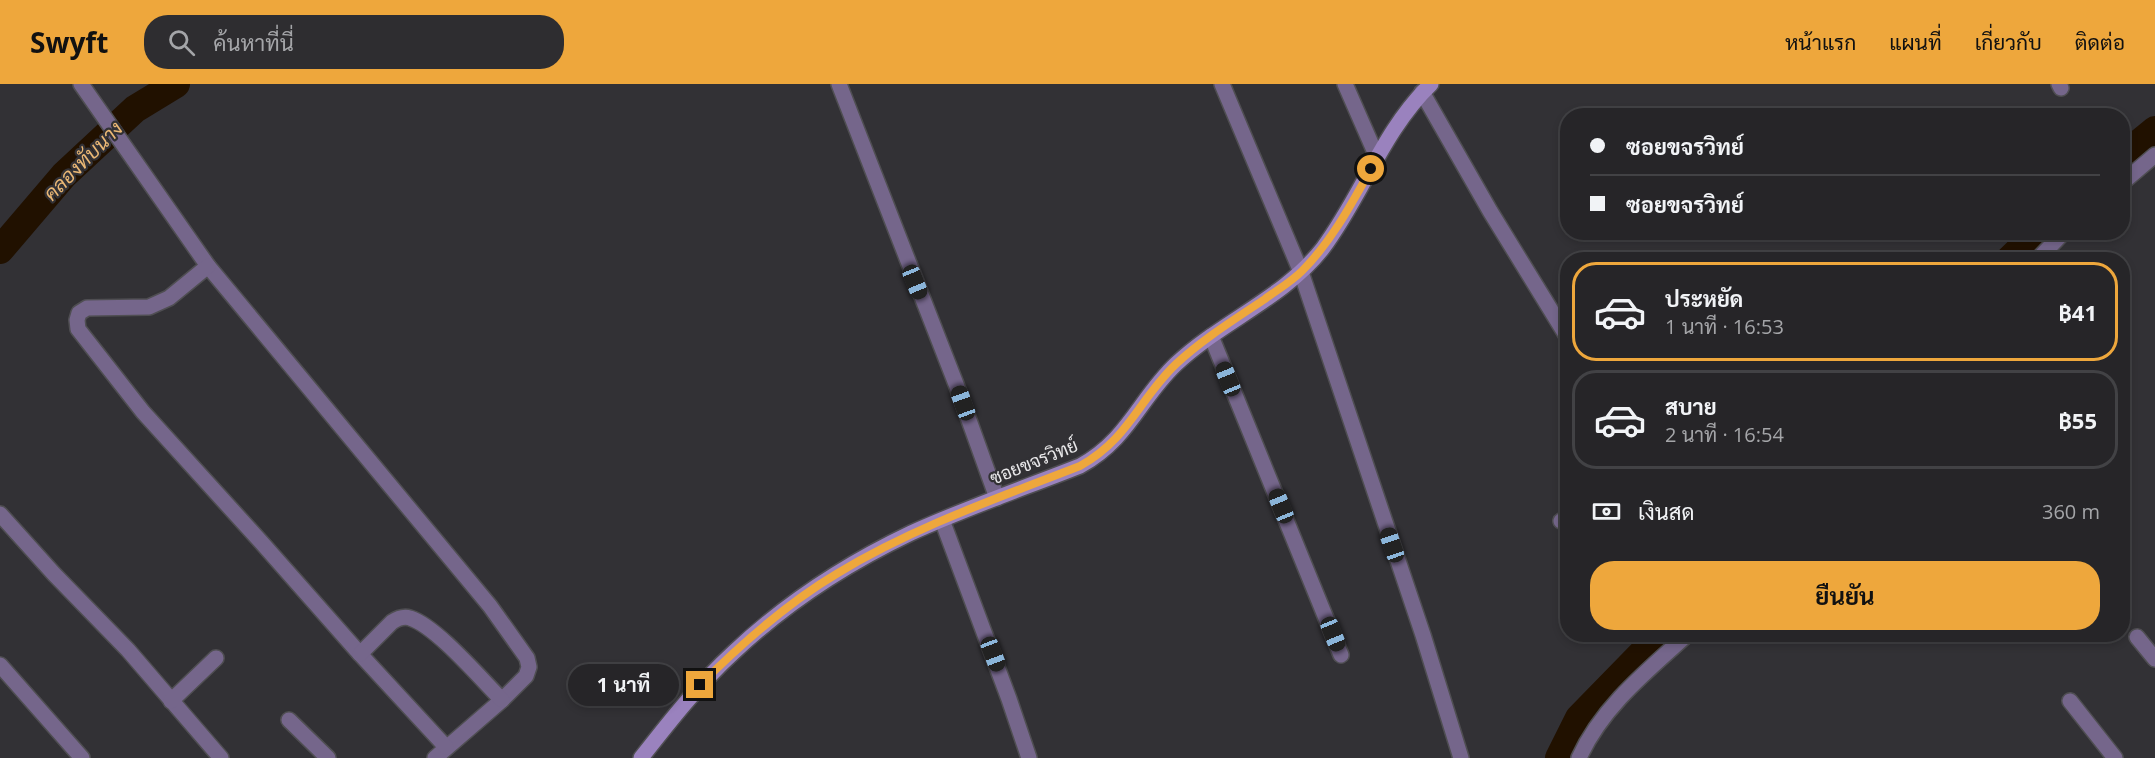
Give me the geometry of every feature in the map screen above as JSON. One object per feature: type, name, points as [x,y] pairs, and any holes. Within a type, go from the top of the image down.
[{"type":"street","points":[[81,84],[207,266],[490,606],[527,658],[529,667],[526,676],[435,758]]},
{"type":"street","points":[[840,84],[956,384],[997,498]]},
{"type":"street","points":[[1222,84],[1301,272],[1423,636],[1461,758]]},
{"type":"street","points":[[1345,84],[1377,157]]},
{"type":"street","points":[[1427,88],[1490,211],[1560,323]]},
{"type":"street","name":"ซอยขจรวิทย์","points":[[641,758],[700,685],[735,651],[771,620],[837,573],[942,520],[1080,466],[1097,457],[1120,435],[1161,380],[1177,363],[1301,272],[1340,224],[1377,157],[1427,88]]},
{"type":"street","points":[[2130,176],[2155,155]]},
{"type":"street","points":[[2045,252],[2056,240]]},
{"type":"street","points":[[207,266],[169,298],[149,307],[87,309],[79,313],[78,329],[142,412],[446,747]]},
{"type":"street","points":[[1211,336],[1341,655]]},
{"type":"street","points":[[0,514],[128,650],[221,758]]},
{"type":"street","points":[[942,520],[1010,699],[1029,758]]},
{"type":"street","points":[[360,654],[392,622],[398,618],[408,617],[434,632],[502,700]]},
{"type":"street","points":[[2137,637],[2155,659]]},
{"type":"street","points":[[1579,758],[1592,731],[1615,704],[1679,642]]},
{"type":"street","points":[[171,701],[216,658]]},
{"type":"street","points":[[0,665],[82,758]]},
{"type":"street","points":[[2070,701],[2115,758]]},
{"type":"street","points":[[289,720],[328,758]]},
{"type":"waterway","name":"คลองทับนาง","points":[[0,250],[64,175],[135,109],[176,84]]},
{"type":"waterway","points":[[2130,150],[2155,130]]},
{"type":"waterway","points":[[2017,252],[2030,240]]},
{"type":"waterway","points":[[1559,758],[1579,718],[1653,642]]},
{"type":"route","points":[[700,685],[771,620],[837,573],[925,527],[1080,466],[1097,457],[1127,427],[1161,380],[1177,363],[1301,272],[1340,224],[1371,169]]}]
